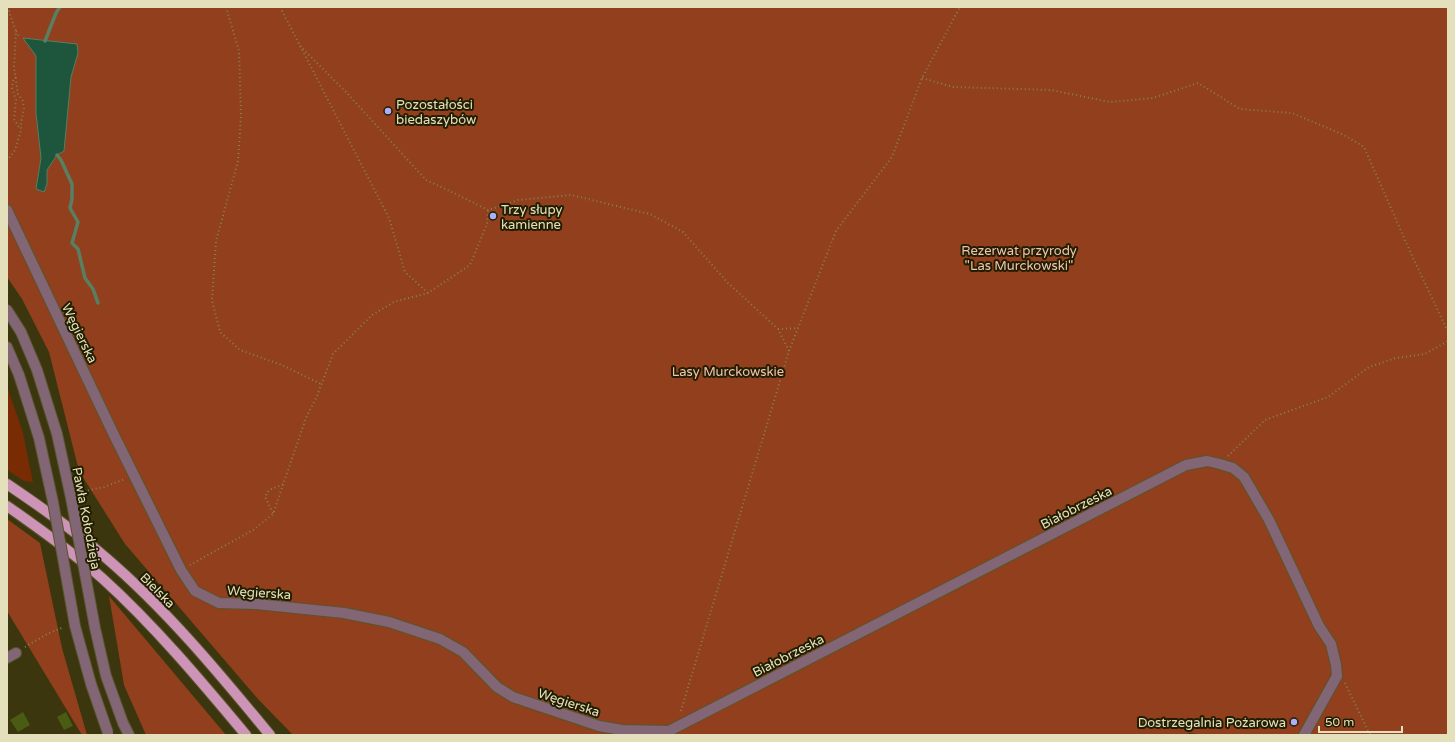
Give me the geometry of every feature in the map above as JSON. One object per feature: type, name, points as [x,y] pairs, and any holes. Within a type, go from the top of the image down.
[{"type":"main road","name":"Bielska","points":[[7,484],[36,503],[105,557],[141,591],[176,626],[270,735]]},
{"type":"main road","points":[[7,506],[43,530],[123,598],[169,647],[246,735]]},
{"type":"street","name":"Węgierska","points":[[7,210],[133,474],[181,570],[195,591],[220,602],[344,613],[389,622],[440,639],[464,652],[497,687],[513,697],[599,726],[622,730],[668,733]]},
{"type":"street","name":"Pawła Kołodzieja","points":[[7,310],[21,332],[37,370],[57,434],[71,498],[95,628],[106,676],[123,723],[129,735]]},
{"type":"street","points":[[7,347],[19,375],[39,438],[53,502],[76,626],[91,684],[108,734]]},
{"type":"street","name":"Białobrzeska","points":[[668,733],[1186,465],[1207,461],[1233,468],[1244,477],[1257,498],[1269,520],[1319,626],[1331,644],[1337,676]]},
{"type":"street","points":[[1304,735],[1337,676]]},
{"type":"path","points":[[10,7],[9,12],[20,38]]},
{"type":"path","points":[[226,7],[239,51],[241,116],[238,161],[216,241],[212,300],[220,332],[240,350],[282,365],[321,384]]},
{"type":"path","points":[[280,7],[389,218],[405,272],[428,293]]},
{"type":"path","points":[[668,733],[679,718],[789,351],[836,231],[892,157],[922,78],[960,7]]},
{"type":"path","points":[[7,161],[15,150],[21,130],[24,108],[23,102],[18,94],[14,67],[16,31]]},
{"type":"path","points":[[300,46],[346,92],[426,180],[488,210],[518,200],[571,195],[650,214],[683,232],[728,283],[778,330],[789,351]]},
{"type":"path","points":[[16,76],[13,81],[12,88],[16,100],[14,119],[21,130]]},
{"type":"path","points":[[922,78],[953,87],[1051,90],[1110,102],[1153,98],[1198,83],[1240,109],[1292,113],[1344,135],[1364,147],[1448,332]]},
{"type":"path","points":[[181,570],[253,530],[273,514],[306,418],[333,354],[372,315],[394,302],[428,293],[470,265],[487,224],[488,210]]},
{"type":"path","points":[[778,330],[798,328]]},
{"type":"path","points":[[1220,464],[1265,420],[1328,397],[1369,367],[1396,358],[1425,354],[1448,341]]},
{"type":"path","points":[[80,492],[104,487],[133,474]]},
{"type":"path","points":[[273,514],[265,497],[269,490],[284,484]]},
{"type":"path","points":[[11,655],[47,634],[64,627]]},
{"type":"path","points":[[1337,676],[1343,680],[1370,735]]},
{"type":"shaded area","points":[[23,38],[77,44],[78,53],[71,77],[64,151],[57,155],[47,170],[47,184],[44,192],[36,189],[41,158],[36,113],[36,56]]},
{"type":"shaded area","points":[[7,386],[23,433],[33,482],[24,481],[7,470]]},
{"type":"green space","name":"Lasy Murckowskie","points":[[7,7],[1448,7],[1448,735],[1208,735],[1189,733],[1186,735],[293,735],[258,699],[125,544],[79,471],[49,352],[22,299],[7,277]],"holes":[[[78,53],[71,77],[64,151],[57,155],[47,170],[47,184],[36,189],[41,158],[36,113],[36,56]]]},
{"type":"green space","points":[[7,519],[40,543],[62,648],[87,735],[82,735],[7,611]]},
{"type":"green space","points":[[109,596],[226,735],[146,735],[124,685]]},
{"type":"building","points":[[23,712],[30,725],[18,732],[10,720]]},
{"type":"building","points":[[66,712],[73,726],[64,730],[57,717]]},
{"type":"waterway","points":[[45,41],[56,13],[60,7]]},
{"type":"waterway","points":[[57,155],[61,160],[72,184],[72,199],[70,208],[78,222],[72,243],[78,249],[85,278],[93,289],[98,303]]},
{"type":"place","name":"Pozostałości biedaszybów","points":[[388,111]]},
{"type":"place","name":"Trzy słupy kamienne","points":[[493,216]]},
{"type":"place","name":"Dostrzegalnia Pożarowa","points":[[1294,722]]},
{"type":"park label","name":"Rezerwat przyrody \"Las Murckowski\"","points":[[1019,258]]}]
